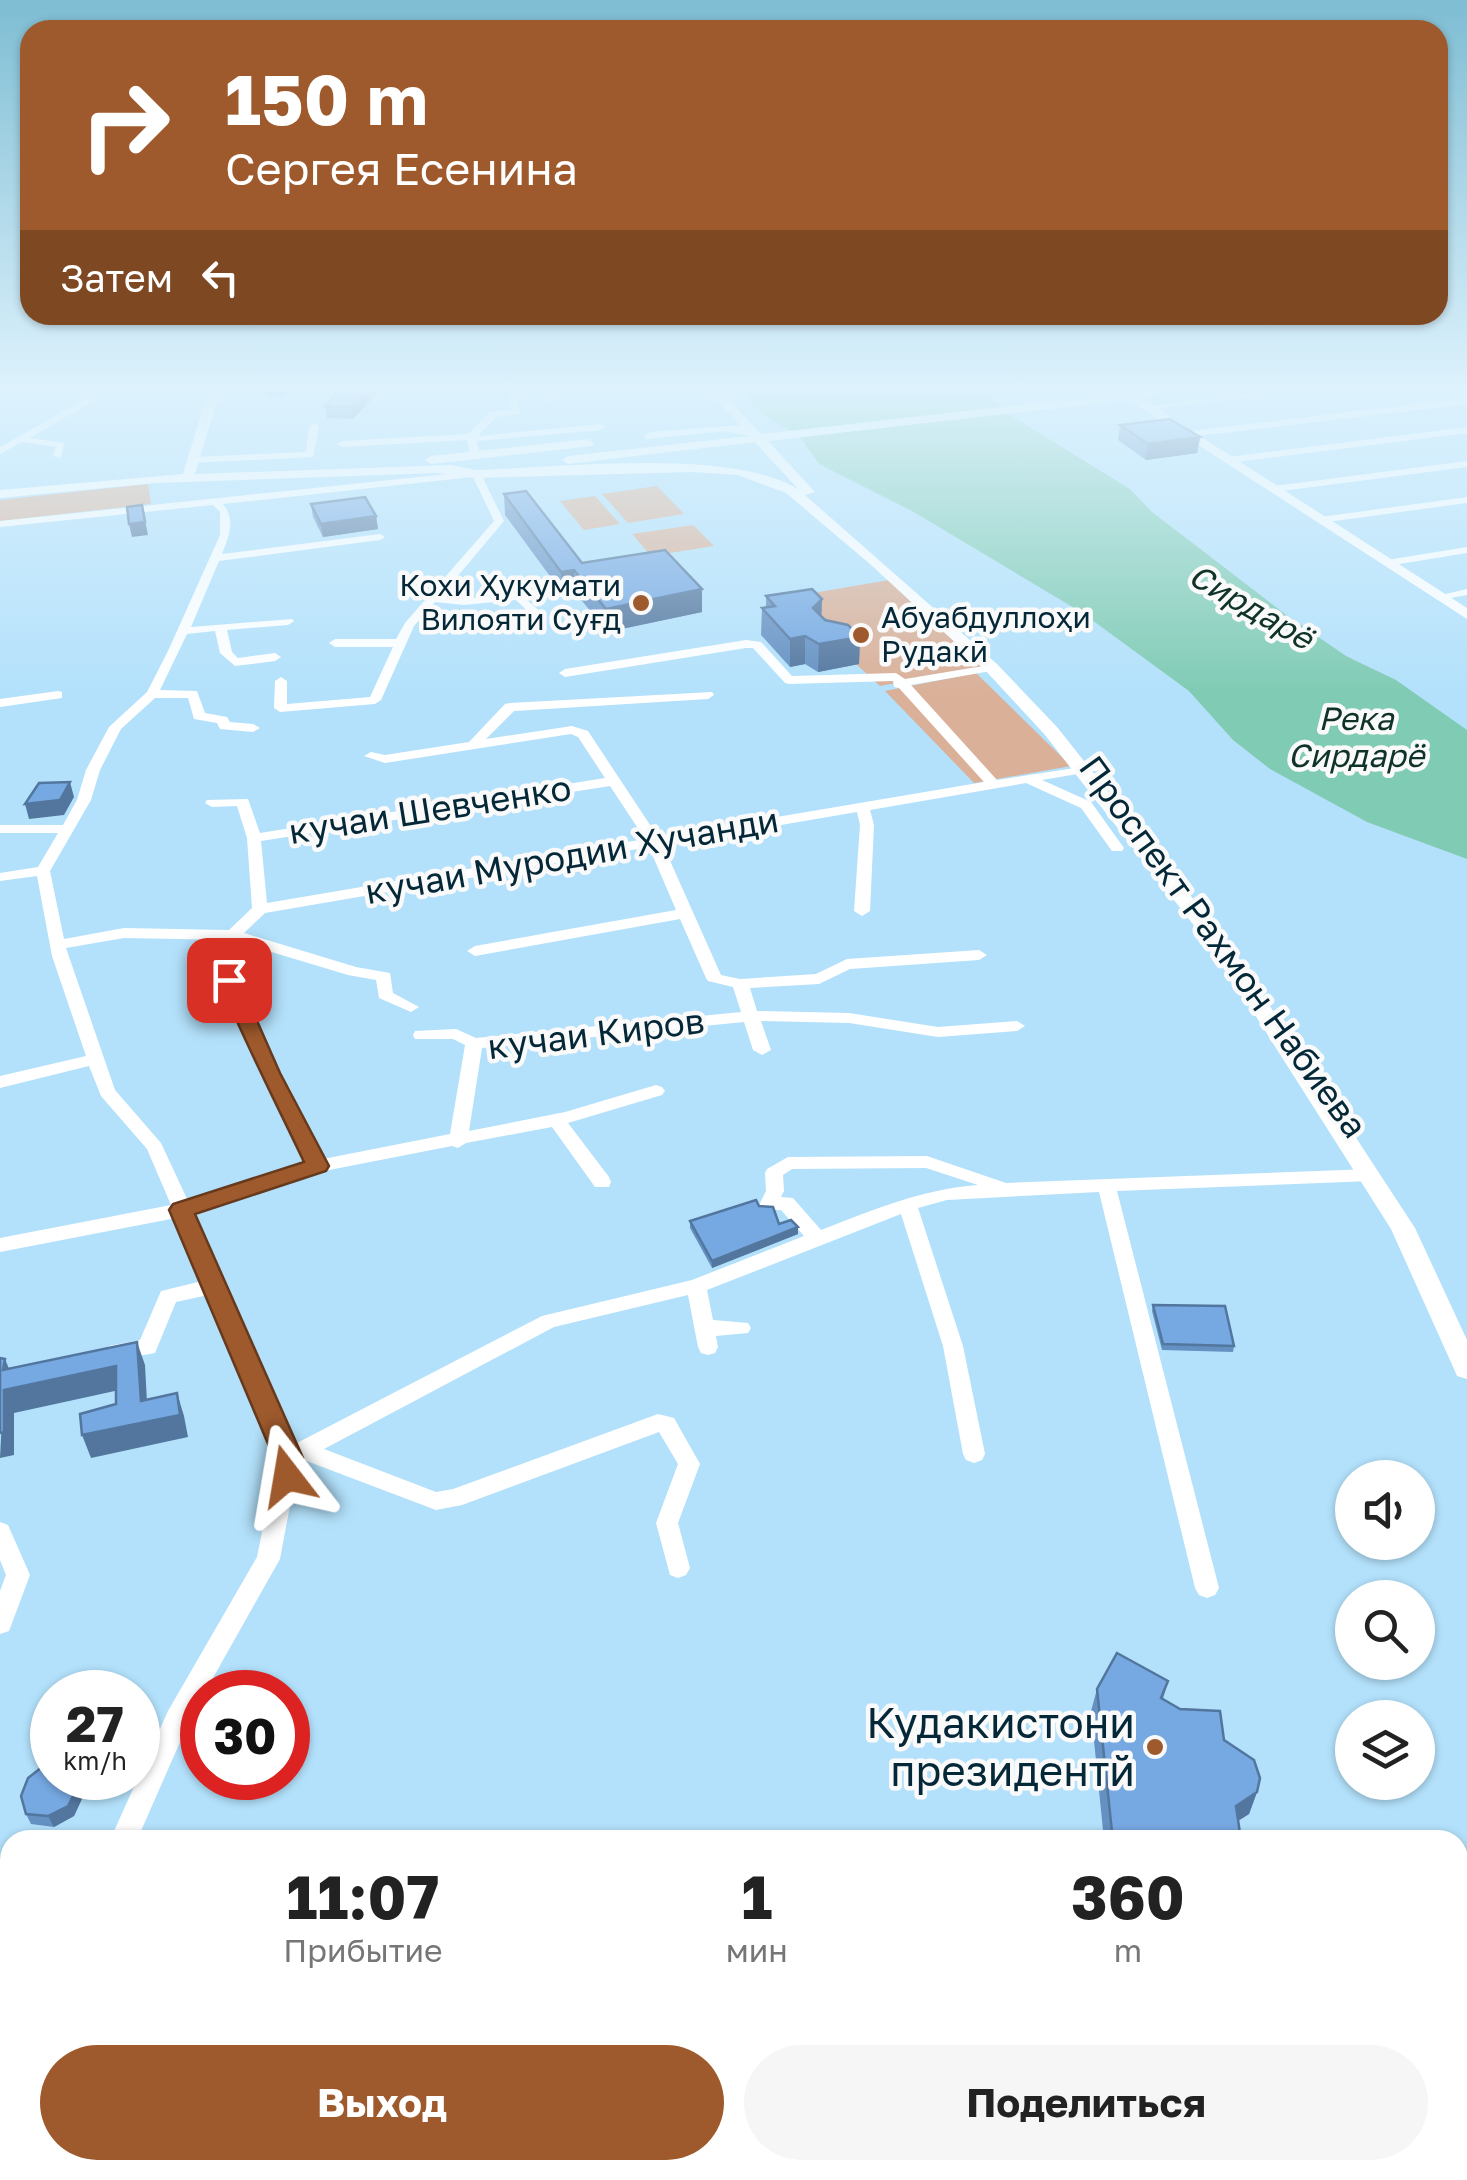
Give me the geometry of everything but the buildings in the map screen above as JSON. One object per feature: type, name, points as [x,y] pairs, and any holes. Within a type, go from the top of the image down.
[{"type":"main road","name":"Проспект Рахмон Набиева","points":[[790,490],[990,667],[1090,768],[1224,952],[1371,1175],[1425,1274],[1467,1369]]},
{"type":"main road","name":"Проспект Рахмон Набиева","points":[[807,490],[993,655],[1090,768],[1232,948],[1386,1178],[1467,1340]]},
{"type":"main road","points":[[1275,490],[1467,615]]},
{"type":"street","points":[[167,490],[170,504]]},
{"type":"street","points":[[0,524],[316,490]]},
{"type":"street","points":[[282,681],[280,708],[375,700],[409,625],[499,522],[484,490]]},
{"type":"street","points":[[127,1830],[177,1719],[268,1559],[296,1454],[214,1286],[155,1148],[106,1092],[58,945],[43,871],[84,800],[93,770],[116,727],[152,694],[227,524],[222,499]]},
{"type":"street","points":[[1320,520],[1467,500]]},
{"type":"street","points":[[214,558],[380,537]]},
{"type":"street","points":[[1386,563],[1467,550]]},
{"type":"street","points":[[1439,597],[1467,592]]},
{"type":"street","points":[[421,612],[539,620],[519,596],[464,602],[433,598]]},
{"type":"street","points":[[182,630],[288,621]]},
{"type":"street","points":[[220,627],[226,653],[235,662],[275,657]]},
{"type":"street","points":[[335,643],[400,644]]},
{"type":"street","points":[[565,672],[746,644],[756,645],[788,680],[896,678],[993,784]]},
{"type":"street","points":[[898,684],[990,667]]},
{"type":"street","points":[[152,694],[193,694],[199,716],[222,720],[225,726],[252,728]]},
{"type":"street","points":[[0,703],[58,695]]},
{"type":"street","points":[[476,742],[510,707],[708,695]]},
{"type":"street","points":[[378,757],[572,730],[583,734],[654,842],[714,978],[740,984]]},
{"type":"street","name":"кучаи Муродии Хучанди","points":[[260,909],[1090,768]]},
{"type":"street","points":[[1026,778],[1086,805],[1117,848]]},
{"type":"street","name":"кучаи Шевченко","points":[[212,803],[242,802],[254,838],[614,782]]},
{"type":"street","points":[[862,806],[867,825],[862,911]]},
{"type":"street","points":[[0,828],[66,829]]},
{"type":"street","points":[[234,935],[260,909],[254,838]]},
{"type":"street","points":[[0,878],[43,871]]},
{"type":"street","points":[[474,952],[686,913]]},
{"type":"street","points":[[58,945],[124,933],[234,935],[354,972],[384,976],[385,995],[411,1007]]},
{"type":"street","name":"кучаи Киров","points":[[762,1050],[740,984],[819,978],[847,964],[979,955]]},
{"type":"street","points":[[229,980],[270,1076],[280,1087],[318,1166]]},
{"type":"street","name":"кучаи Киров","points":[[458,1142],[474,1042],[753,1016],[849,1018],[938,1032],[1017,1026]]},
{"type":"street","points":[[421,1035],[456,1034],[474,1042]]},
{"type":"street","points":[[0,1082],[94,1059]]},
{"type":"street","points":[[0,1245],[181,1210],[318,1166],[557,1121],[656,1090]]},
{"type":"street","points":[[557,1121],[602,1182]]},
{"type":"street","points":[[817,1238],[786,1203],[768,1205],[775,1190],[774,1173],[788,1164],[928,1162],[1010,1189]]},
{"type":"street","points":[[296,1454],[548,1320],[696,1286],[907,1204],[947,1194],[1010,1189],[1371,1175]]},
{"type":"street","points":[[1106,1184],[1207,1588]]},
{"type":"street","points":[[907,1204],[953,1346],[974,1454]]},
{"type":"street","points":[[92,1356],[148,1347],[168,1296],[214,1286]]},
{"type":"street","points":[[696,1286],[706,1338],[741,1328]]},
{"type":"street","points":[[296,1454],[436,1501],[454,1498],[658,1423],[666,1424],[690,1464],[668,1523],[678,1568]]},
{"type":"street","points":[[0,1532],[18,1575],[0,1622]]},
{"type":"shaded area","points":[[95,490],[149,490],[151,504],[0,521],[0,500]]},
{"type":"shaded area","points":[[661,490],[684,514],[628,523],[602,494]]},
{"type":"shaded area","points":[[595,496],[620,524],[584,530],[560,501]]},
{"type":"shaded area","points":[[693,525],[714,546],[651,556],[632,534]]},
{"type":"shaded area","points":[[889,580],[984,667],[880,686],[784,598]]},
{"type":"shaded area","points":[[976,673],[1071,766],[974,783],[885,691]]},
{"type":"water","name":"Река Сирдарё","points":[[870,490],[1131,490],[1152,512],[1285,614],[1346,656],[1396,680],[1467,730],[1467,859],[1367,822],[1270,769],[1233,740],[1189,691],[1081,612]]},
{"type":"place","name":"Кохи Ҳукумати Вилояти Суғд","points":[[641,603]]},
{"type":"place","name":"Абуабдуллоҳи Рудакӣ","points":[[861,635]]},
{"type":"place","name":"Кудакистони президентй","points":[[1155,1747]]},
{"type":"route","points":[[229,980],[270,1076],[280,1087],[318,1166],[181,1210],[288,1458],[287,1476]]},
{"type":"water label","name":"Сирдарё","points":[[1251,607]]}]
